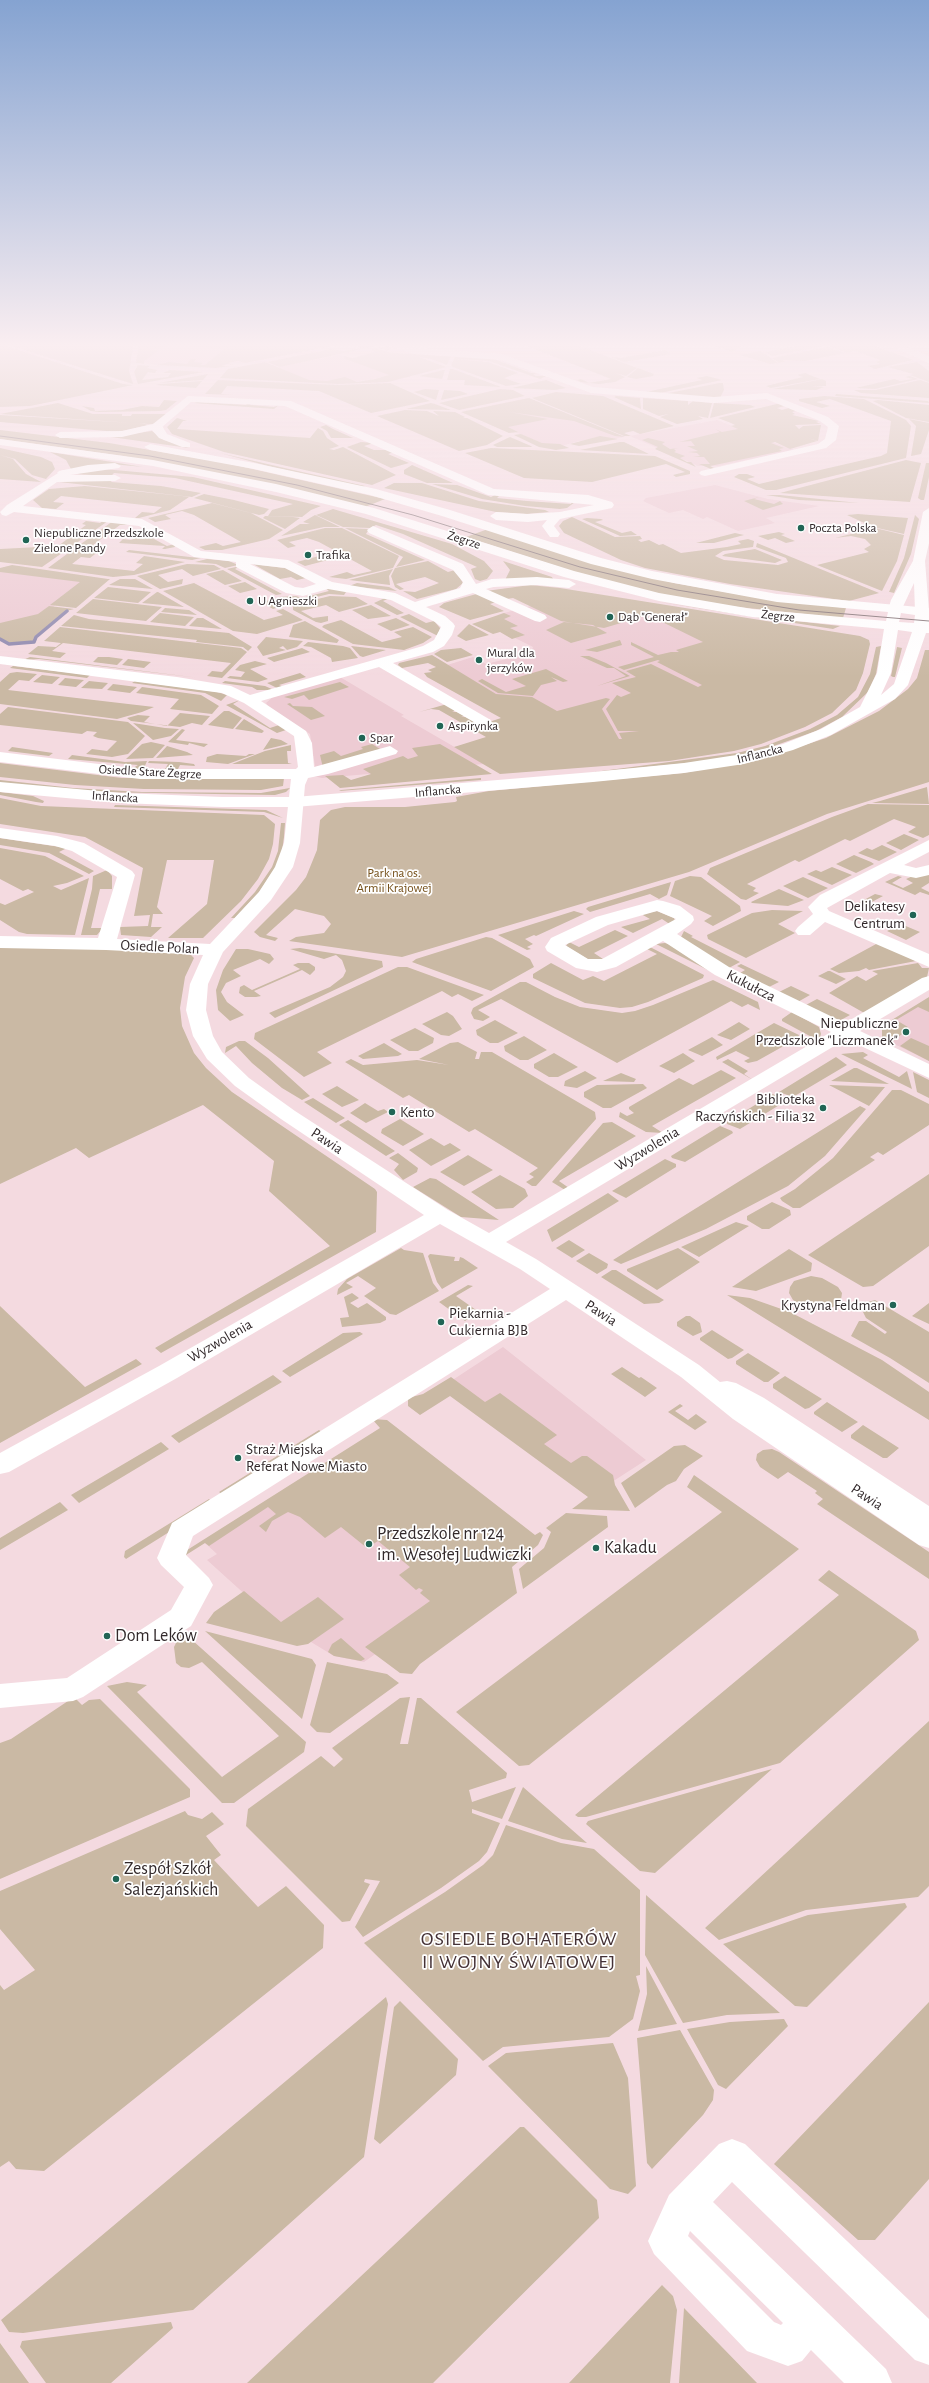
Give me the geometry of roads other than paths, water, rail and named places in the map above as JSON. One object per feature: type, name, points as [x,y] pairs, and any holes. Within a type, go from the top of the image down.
[{"type":"street","points":[[6,508],[58,476],[65,469],[64,464],[55,457],[44,454]]},
{"type":"street","name":"Żegrze","points":[[95,454],[218,475],[335,502],[456,537],[569,574],[659,597],[742,612],[925,629]]},
{"type":"street","name":"Żegrze","points":[[186,454],[254,466],[372,492],[640,572],[749,594],[926,612]]},
{"type":"street","points":[[217,454],[254,466]]},
{"type":"street","points":[[372,492],[496,516],[528,518],[559,515],[608,505],[588,499],[492,492],[405,454]]},
{"type":"street","points":[[705,473],[786,454]]},
{"type":"street","points":[[58,476],[88,468],[110,466],[218,475]]},
{"type":"street","points":[[58,476],[115,478]]},
{"type":"street","points":[[6,508],[142,523],[198,554],[288,564],[328,585],[384,593],[440,619],[448,626],[445,636],[439,643],[428,649],[248,700]]},
{"type":"street","points":[[866,710],[884,673],[895,610],[898,600],[919,561],[929,512]]},
{"type":"street","points":[[559,515],[548,524],[549,530],[554,534],[612,562],[640,572]]},
{"type":"street","points":[[373,530],[458,567],[470,582],[471,590]]},
{"type":"street","points":[[414,606],[471,590],[492,583],[501,578],[503,568],[456,537]]},
{"type":"street","points":[[233,559],[291,590],[303,592],[328,585]]},
{"type":"street","name":"Inflancka","points":[[0,787],[121,798],[222,802],[295,802],[426,793],[717,764],[788,747],[826,732],[890,696],[901,685],[925,629],[926,612],[919,561]]},
{"type":"street","points":[[492,583],[545,581],[659,597]]},
{"type":"street","points":[[471,590],[540,618]]},
{"type":"street","points":[[0,651],[2,653],[0,656]]},
{"type":"street","points":[[0,660],[198,684],[226,689],[248,700],[301,734],[304,743],[306,767],[301,774],[295,802]]},
{"type":"street","points":[[382,663],[484,722]]},
{"type":"street","name":"Osiedle Stare Żegrze","points":[[0,757],[140,774],[301,774],[322,770],[390,751]]},
{"type":"street","name":"Pawia","points":[[295,802],[289,855],[276,882],[215,950],[199,984],[196,1010],[200,1029],[214,1055],[242,1082],[288,1115],[440,1215],[528,1264],[690,1371],[742,1413],[929,1538]]},
{"type":"street","name":"Osiedle Polan","points":[[0,833],[57,841],[78,847],[126,876],[106,944]]},
{"type":"street","points":[[929,845],[826,899],[817,907],[823,915],[929,961]]},
{"type":"street","points":[[888,867],[916,873],[929,870]]},
{"type":"street","points":[[656,905],[674,910],[684,916],[685,920],[679,926],[664,933],[609,963],[597,966],[583,964],[554,947],[557,942],[602,920],[656,905]]},
{"type":"street","points":[[804,931],[823,915]]},
{"type":"street","name":"Kukułcza","points":[[664,933],[722,971],[848,1031],[929,1072]]},
{"type":"street","name":"Osiedle Polan","points":[[0,942],[106,944],[215,950]]},
{"type":"street","name":"Wyzwolenia","points":[[489,1242],[929,982]]},
{"type":"street","name":"Wyzwolenia","points":[[0,1465],[168,1372],[440,1215]]},
{"type":"street","points":[[0,1696],[73,1689],[181,1618],[199,1584],[171,1558],[182,1530],[566,1290]]},
{"type":"street","name":"Pawia","points":[[690,1371],[755,1404],[929,1519]]},
{"type":"street","points":[[872,2383],[810,2322],[788,2347],[761,2338],[667,2241],[682,2208],[732,2157],[929,2346]]},
{"type":"waterway","points":[[0,639],[9,644],[34,642],[36,637],[67,611]]},
{"type":"tram line","points":[[137,454],[297,485],[413,515],[580,567],[677,590],[799,610],[929,621]]},
{"type":"place","name":"Poczta Polska","points":[[801,528]]},
{"type":"place","name":"Niepubliczne Przedszkole Zielone Pandy","points":[[26,540]]},
{"type":"place","name":"Trafika","points":[[308,555]]},
{"type":"place","name":"U Agnieszki","points":[[250,601]]},
{"type":"place","name":"Dąb \"Generał\"","points":[[610,617]]},
{"type":"place","name":"Mural dla jerzyków","points":[[479,660]]},
{"type":"place","name":"Aspirynka","points":[[440,726]]},
{"type":"place","name":"Spar","points":[[362,738]]},
{"type":"place","name":"Delikatesy Centrum","points":[[913,915]]},
{"type":"place","name":"Niepubliczne Przedszkole \"Liczmanek\"","points":[[906,1032]]},
{"type":"place","name":"Biblioteka Raczyńskich - Filia 32","points":[[823,1108]]},
{"type":"place","name":"Kento","points":[[392,1112]]},
{"type":"place","name":"Krystyna Feldman","points":[[893,1305]]},
{"type":"place","name":"Piekarnia - Cukiernia BJB","points":[[441,1322]]},
{"type":"place","name":"Straż Miejska Referat Nowe Miasto","points":[[238,1458]]},
{"type":"place","name":"Przedszkole nr 124 im. Wesołej Ludwiczki","points":[[369,1544]]},
{"type":"place","name":"Kakadu","points":[[596,1548]]},
{"type":"place","name":"Dom Leków","points":[[107,1636]]},
{"type":"place","name":"Zespół Szkół Salezjańskich","points":[[116,1879]]},
{"type":"district","name":"OSIEDLE BOHATERÓW II WOJNY ŚWIATOWEJ","points":[[519,1950]]},
{"type":"park label","name":"Park na os. Armii Krajowej","points":[[394,880]]}]
